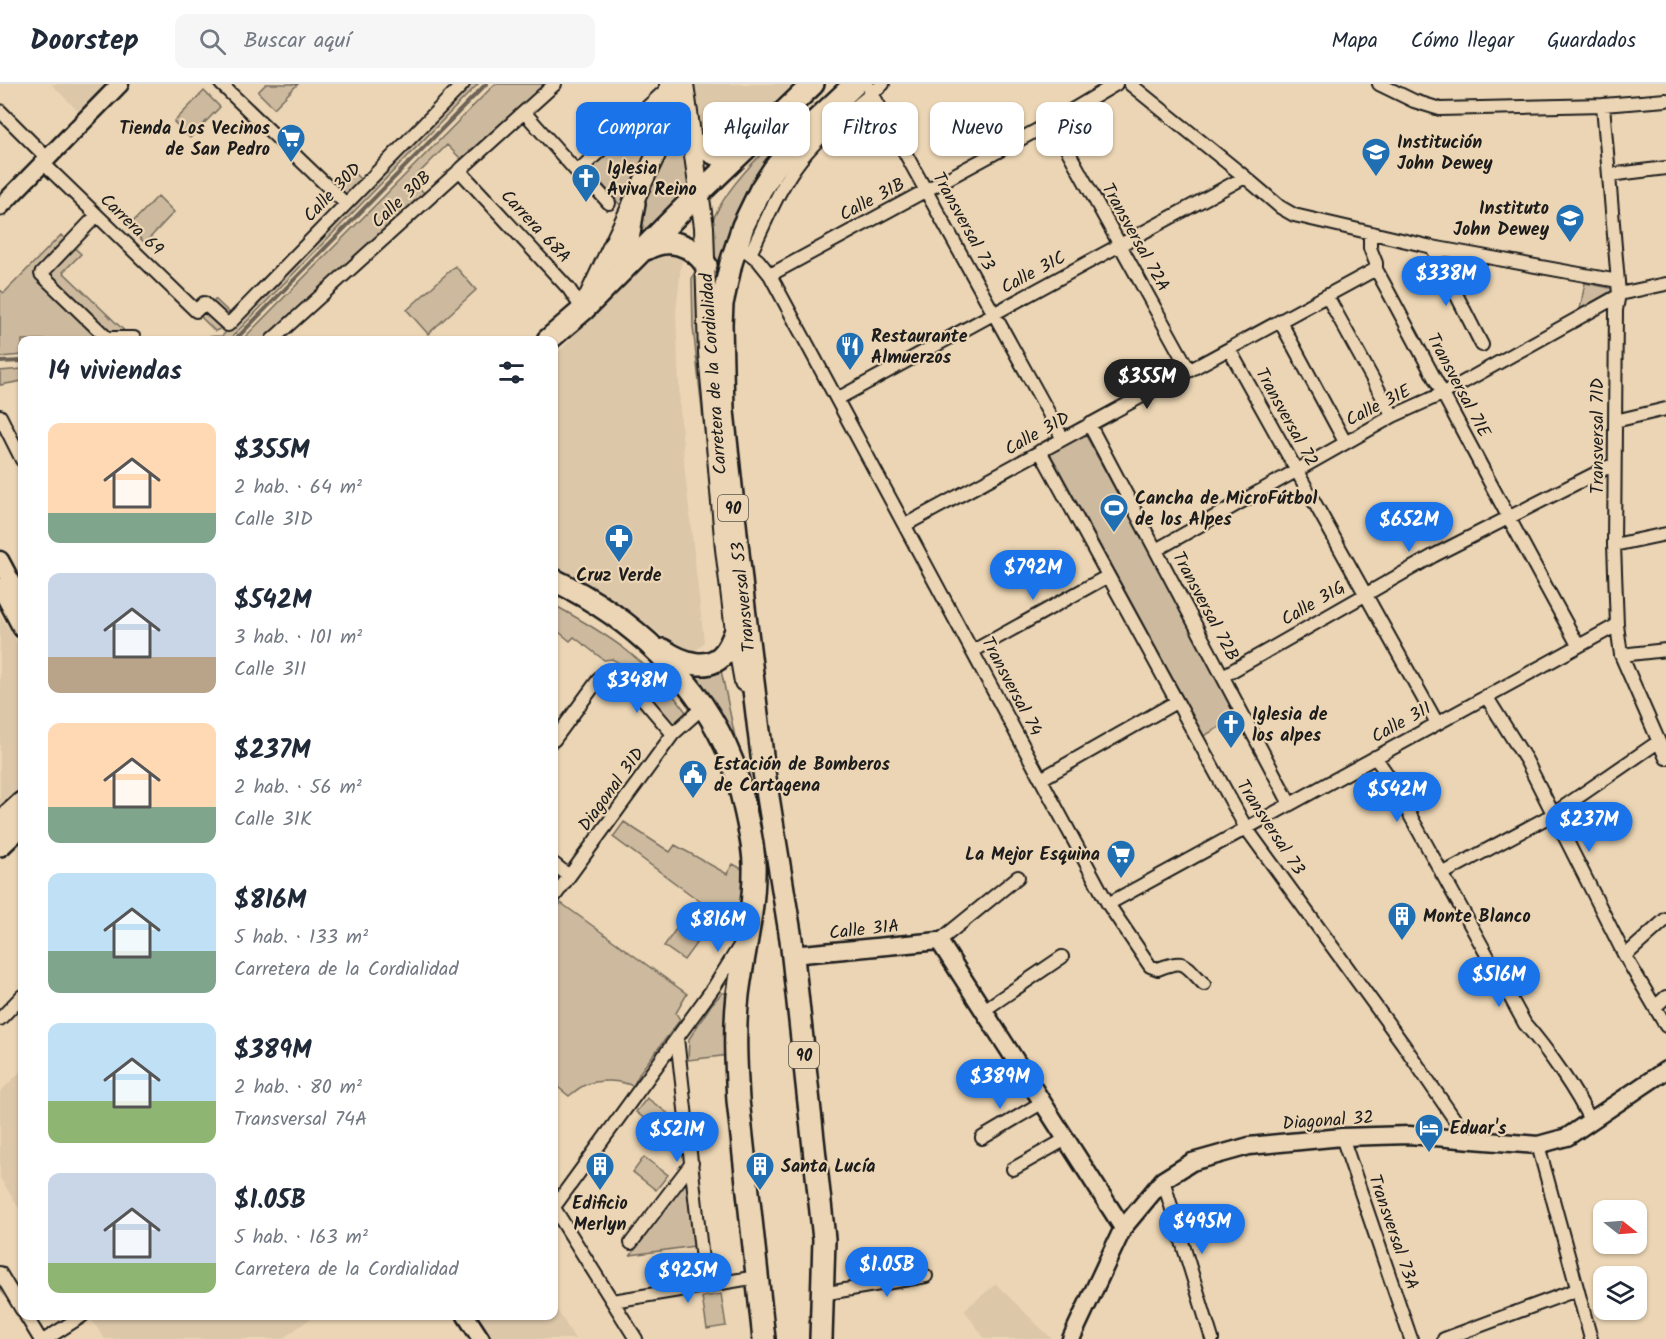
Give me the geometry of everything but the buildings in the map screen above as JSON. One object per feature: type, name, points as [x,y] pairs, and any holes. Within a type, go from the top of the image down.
[{"type":"highway","points":[[553,336],[583,310],[698,193],[813,84]]},
{"type":"highway","name":"Transversal 53","points":[[764,772],[723,411],[722,304],[743,249],[753,206],[774,169],[819,117],[865,87]]},
{"type":"highway","points":[[692,142],[715,154],[736,157]]},
{"type":"highway","points":[[623,270],[634,203]]},
{"type":"highway","points":[[641,253],[662,242],[670,242],[690,249],[706,265]]},
{"type":"highway","points":[[558,582],[589,598],[671,656],[693,664],[709,663],[718,659],[727,650],[744,608]]},
{"type":"highway","points":[[630,628],[677,672],[703,707],[733,764],[747,822],[754,871],[738,998],[736,1042],[738,1100],[764,1339]]},
{"type":"highway","name":"Carretera de la Cordialidad","points":[[764,772],[792,955],[824,1239],[821,1339]]},
{"type":"highway","points":[[0,823],[18,807]]},
{"type":"highway","points":[[0,845],[18,828]]},
{"type":"main road","name":"Carretera de la Cordialidad","points":[[674,85],[692,142],[704,227],[708,353],[735,631],[745,691],[764,772]]},
{"type":"main road","points":[[583,310],[634,203],[665,131],[674,85]]},
{"type":"street","points":[[0,207],[120,84]]},
{"type":"street","points":[[221,84],[346,204]]},
{"type":"street","name":"Calle 30D","points":[[196,311],[204,303],[228,325],[463,84]]},
{"type":"street","name":"Calle 30B","points":[[276,336],[555,84]]},
{"type":"street","points":[[865,87],[884,84]]},
{"type":"street","name":"Calle 31B","points":[[1086,102],[1116,84]]},
{"type":"street","points":[[1130,84],[1280,207],[1294,215],[1618,290],[1666,284]]},
{"type":"street","points":[[1379,84],[1414,101],[1440,109],[1603,105],[1666,100]]},
{"type":"street","points":[[578,171],[674,85]]},
{"type":"street","name":"Transversal 73","points":[[865,87],[927,190],[1063,439]]},
{"type":"street","name":"Transversal 71D","points":[[1603,105],[1618,290],[1614,464],[1617,625],[1621,655],[1666,758]]},
{"type":"street","name":"Carrera 69","points":[[0,111],[97,215],[196,311]]},
{"type":"street","points":[[524,112],[609,203]]},
{"type":"street","name":"Calle 31B","points":[[770,275],[1036,131]]},
{"type":"street","name":"Transversal 72A","points":[[1071,156],[1189,370]]},
{"type":"street","points":[[1609,175],[1666,168]]},
{"type":"street","name":"Carrera 68A","points":[[459,170],[569,289],[583,310]]},
{"type":"street","name":"Calle 31C","points":[[837,399],[1245,177]]},
{"type":"street","points":[[97,215],[41,274],[105,336]]},
{"type":"street","name":"Transversal 71E","points":[[1370,234],[1370,249],[1376,269],[1444,393],[1507,517],[1578,645]]},
{"type":"street","points":[[1431,247],[1482,345]]},
{"type":"street","name":"Transversal 74","points":[[743,249],[770,275],[1108,904],[1150,966],[1158,969],[1175,962],[1182,964],[1204,984]]},
{"type":"street","name":"Calle 31D","points":[[904,525],[1376,269]]},
{"type":"street","name":"Calle 31E","points":[[1156,550],[1345,442],[1393,416],[1444,393],[1618,290]]},
{"type":"street","points":[[1327,296],[1393,416]]},
{"type":"street","points":[[1281,321],[1345,442]]},
{"type":"street","name":"Transversal 72","points":[[1229,349],[1437,723]]},
{"type":"street","points":[[1615,421],[1666,409]]},
{"type":"street","points":[[0,416],[18,452]]},
{"type":"street","name":"Transversal 72B","points":[[1089,424],[1290,804]]},
{"type":"street","name":"Transversal 73","points":[[1040,451],[1246,828],[1403,1044],[1468,1139]]},
{"type":"street","name":"Calle 31G","points":[[1223,676],[1365,594],[1507,517],[1614,464]]},
{"type":"street","points":[[1614,545],[1666,534]]},
{"type":"street","points":[[0,560],[8,599],[18,620]]},
{"type":"street","points":[[973,651],[1108,576]]},
{"type":"street","name":"Calle 31I","points":[[1108,904],[1617,625]]},
{"type":"street","points":[[1621,655],[1666,650]]},
{"type":"street","points":[[558,735],[601,676],[616,672],[627,680],[674,734]]},
{"type":"street","points":[[1486,696],[1526,760],[1625,956],[1666,1026]]},
{"type":"street","points":[[1041,779],[1176,702]]},
{"type":"street","name":"Diagonal 31D","points":[[558,891],[674,734],[703,707]]},
{"type":"street","points":[[1442,874],[1552,815],[1658,742]]},
{"type":"street","points":[[1376,757],[1525,1024],[1584,1108],[1591,1122]]},
{"type":"street","points":[[558,867],[569,876]]},
{"type":"street","points":[[1018,877],[939,941],[1123,1228]]},
{"type":"street","points":[[1625,956],[1666,920]]},
{"type":"street","points":[[558,1202],[714,987],[747,935]]},
{"type":"street","name":"Calle 31A","points":[[792,955],[939,941]]},
{"type":"street","points":[[984,1010],[1062,957]]},
{"type":"street","points":[[714,987],[726,987],[738,998]]},
{"type":"street","points":[[1655,1007],[1666,997]]},
{"type":"street","points":[[0,1019],[18,1000]]},
{"type":"street","points":[[677,1038],[705,1286]]},
{"type":"street","name":"Diagonal 32","points":[[1073,1338],[1123,1228],[1163,1180],[1192,1162],[1249,1146],[1342,1137],[1409,1135],[1538,1145],[1567,1137],[1666,1072]]},
{"type":"street","points":[[982,1138],[1043,1102]]},
{"type":"street","name":"Transversal 73A","points":[[1342,1137],[1411,1339]]},
{"type":"street","points":[[1013,1169],[1066,1139]]},
{"type":"street","points":[[1538,1145],[1591,1339]]},
{"type":"street","points":[[631,1243],[692,1163]]},
{"type":"street","points":[[1163,1180],[1212,1339]]},
{"type":"street","points":[[558,1214],[636,1339]]},
{"type":"street","points":[[0,1273],[18,1303]]},
{"type":"street","points":[[613,1301],[757,1276]]},
{"type":"street","points":[[822,1294],[926,1276]]},
{"type":"street","points":[[1444,1339],[1576,1290]]},
{"type":"street","points":[[28,1320],[40,1339]]},
{"type":"street","points":[[46,1339],[76,1320]]},
{"type":"street","points":[[469,1320],[481,1339]]},
{"type":"shaded area","points":[[51,84],[106,84],[78,111]]},
{"type":"shaded area","points":[[266,84],[298,84],[274,108],[258,92]]},
{"type":"shaded area","points":[[467,84],[478,84],[233,336],[222,336]]},
{"type":"shaded area","points":[[495,84],[546,84],[461,159],[447,145],[412,180],[425,194],[269,336],[246,336]]},
{"type":"shaded area","points":[[692,84],[793,84],[775,102],[703,102],[703,156],[720,156],[699,177]]},
{"type":"shaded area","points":[[840,84],[825,102],[822,102],[822,106],[810,120],[810,110]]},
{"type":"shaded area","points":[[204,91],[220,107],[190,138],[174,122]]},
{"type":"shaded area","points":[[605,156],[646,156],[620,205],[590,170]]},
{"type":"shaded area","points":[[656,156],[687,156],[693,190],[632,254],[637,210]]},
{"type":"shaded area","points":[[760,156],[781,156],[756,186],[712,361],[708,233],[717,212],[746,171]]},
{"type":"shaded area","points":[[347,166],[363,182],[347,198],[331,182]]},
{"type":"shaded area","points":[[158,196],[174,212],[145,243],[128,227]]},
{"type":"shaded area","points":[[61,235],[81,254],[63,272],[130,336],[18,336],[18,355],[0,357],[0,290],[4,293]]},
{"type":"shaded area","points":[[656,249],[686,253],[681,265],[676,313],[680,407],[704,642],[698,649],[690,651],[680,649],[618,602],[558,570],[558,353]]},
{"type":"shaded area","points":[[455,266],[476,290],[428,334],[407,310]]},
{"type":"shaded area","points":[[698,270],[724,614],[693,327],[692,279]]},
{"type":"shaded area","points":[[1585,283],[1615,289],[1580,309]]},
{"type":"shaded area","points":[[215,299],[233,316],[222,328],[215,331],[199,315]]},
{"type":"shaded area","points":[[18,369],[18,382],[0,385],[0,371]]},
{"type":"shaded area","points":[[1085,434],[1239,716],[1204,736],[1050,453]]},
{"type":"shaded area","points":[[558,607],[610,638],[642,663],[658,678],[686,712],[673,725],[621,664],[612,659],[604,660],[574,637],[570,641],[558,631]]},
{"type":"shaded area","points":[[0,614],[18,644],[18,797],[0,813]]},
{"type":"shaded area","points":[[721,670],[739,756],[692,676],[712,674]]},
{"type":"shaded area","points":[[624,822],[670,852],[675,845],[727,874],[733,864],[742,869],[742,889],[736,928],[613,837]]},
{"type":"shaded area","points":[[561,903],[687,994],[676,1013],[680,1020],[641,1071],[633,1086],[616,1081],[603,1081],[583,1086],[569,1096],[558,1087],[558,907]]},
{"type":"shaded area","points":[[688,912],[708,927],[684,960],[664,946]]},
{"type":"shaded area","points":[[722,993],[728,993],[732,997],[730,1055],[688,1060],[689,1039],[711,1005]]},
{"type":"shaded area","points":[[18,1074],[18,1207],[0,1178],[0,1092]]},
{"type":"shaded area","points":[[647,1098],[674,1118],[663,1133],[636,1112]]},
{"type":"shaded area","points":[[644,1157],[668,1175],[656,1190],[633,1172]]},
{"type":"shaded area","points":[[687,1179],[694,1246],[631,1255]]},
{"type":"shaded area","points":[[996,1284],[1052,1339],[985,1339],[964,1310]]},
{"type":"shaded area","points":[[721,1294],[726,1326],[707,1329],[702,1297]]},
{"type":"shaded area","points":[[558,1311],[575,1339],[492,1339],[479,1320],[558,1320]]},
{"type":"shaded area","points":[[92,1320],[308,1320],[282,1339],[105,1339]]},
{"type":"waterway","points":[[239,336],[486,84]]},
{"type":"waterway","points":[[0,362],[18,361]]},
{"type":"place","name":"Tienda Los Vecinos de San Pedro","points":[[291,164]]},
{"type":"place","name":"Institución John Dewey","points":[[1376,178]]},
{"type":"place","name":"Iglesia Aviva Reino","points":[[586,204]]},
{"type":"place","name":"Instituto John Dewey","points":[[1570,244]]},
{"type":"place","name":"Restaurante Almuerzos","points":[[850,372]]},
{"type":"place","name":"Cancha de MicroFútbol de los Alpes","points":[[1114,534]]},
{"type":"place","name":"Cruz Verde","points":[[619,564]]},
{"type":"place","name":"Iglesia de los alpes","points":[[1231,750]]},
{"type":"place","name":"Estación de Bomberos de Cartagena","points":[[693,800]]},
{"type":"place","name":"La Mejor Esquina","points":[[1121,880]]},
{"type":"place","name":"Monte Blanco","points":[[1402,942]]},
{"type":"place","name":"Eduar's","points":[[1429,1154]]},
{"type":"place","name":"Edificio Merlyn","points":[[600,1192]]},
{"type":"place","name":"Santa Lucía","points":[[760,1192]]}]
